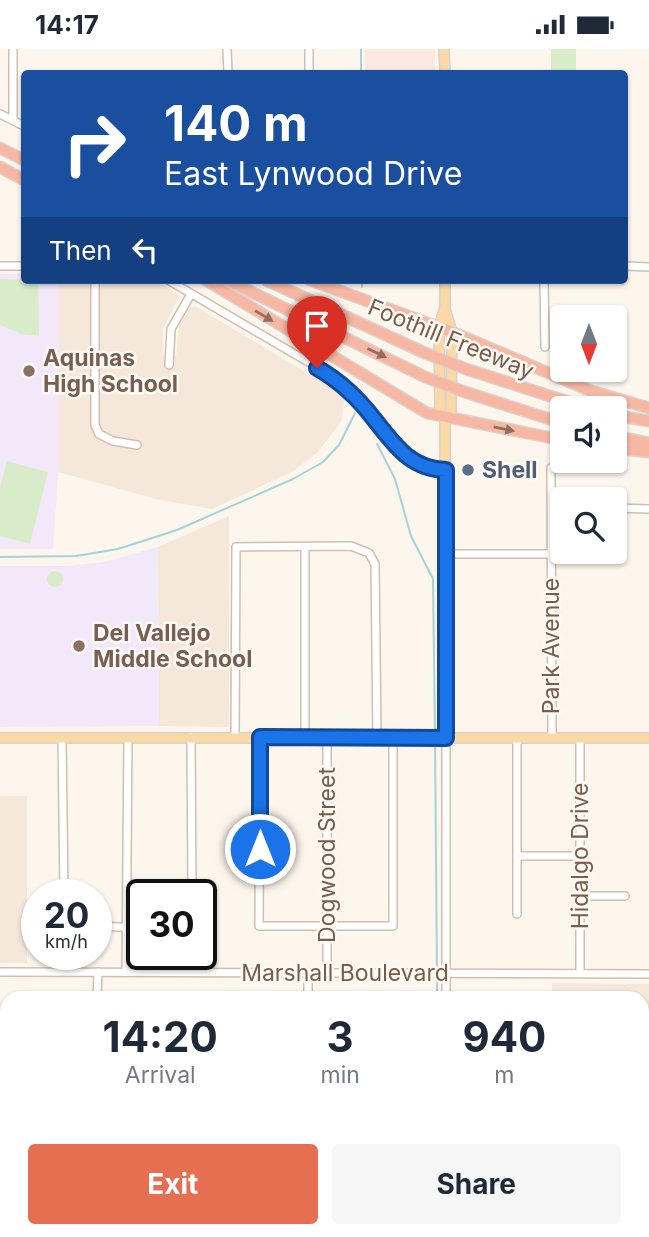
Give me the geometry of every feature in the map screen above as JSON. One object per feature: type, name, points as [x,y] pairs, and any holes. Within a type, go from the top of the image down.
[{"type":"highway","points":[[0,148],[21,158]]},
{"type":"highway","points":[[0,167],[21,178]]},
{"type":"highway","points":[[213,284],[426,413],[550,438]]},
{"type":"highway","name":"Foothill Freeway","points":[[235,284],[425,377],[550,419]]},
{"type":"highway","name":"Foothill Freeway","points":[[275,284],[425,353],[550,396]]},
{"type":"highway","points":[[321,284],[452,332],[590,391],[649,408]]},
{"type":"highway","points":[[627,417],[649,421]]},
{"type":"highway","points":[[627,439],[649,443]]},
{"type":"highway","points":[[627,449],[649,452]]},
{"type":"main road","points":[[444,49],[444,70]]},
{"type":"main road","points":[[439,738],[446,554],[445,418],[440,410],[439,327],[444,307],[444,284]]},
{"type":"main road","points":[[444,307],[452,332],[451,412],[445,418]]},
{"type":"main road","points":[[0,738],[649,738]]},
{"type":"street","points":[[13,49],[13,120]]},
{"type":"street","points":[[227,49],[228,70]]},
{"type":"street","points":[[309,49],[310,70]]},
{"type":"street","points":[[0,114],[21,124]]},
{"type":"street","points":[[0,266],[21,266]]},
{"type":"street","points":[[628,266],[649,267]]},
{"type":"street","points":[[95,284],[95,425],[99,434],[106,438],[137,445]]},
{"type":"street","points":[[175,284],[339,380],[402,453],[423,467],[446,470]]},
{"type":"street","points":[[544,284],[545,347]]},
{"type":"street","points":[[169,365],[171,328],[191,294]]},
{"type":"street","points":[[627,508],[649,509]]},
{"type":"street","points":[[235,737],[236,547],[351,546],[369,553],[376,576],[377,738]]},
{"type":"street","points":[[304,738],[305,547]]},
{"type":"street","points":[[446,554],[550,554]]},
{"type":"street","name":"Park Avenue","points":[[550,564],[552,738]]},
{"type":"street","points":[[191,737],[192,879]]},
{"type":"street","points":[[260,737],[260,926],[393,926],[393,738]]},
{"type":"street","points":[[62,738],[64,879]]},
{"type":"street","points":[[127,879],[128,738]]},
{"type":"street","name":"Dogwood Street","points":[[327,738],[327,973]]},
{"type":"street","points":[[439,738],[440,973],[444,991]]},
{"type":"street","points":[[517,738],[517,914]]},
{"type":"street","name":"Hidalgo Drive","points":[[580,738],[580,974]]},
{"type":"street","points":[[517,856],[580,856]]},
{"type":"street","points":[[580,896],[625,896]]},
{"type":"street","points":[[112,927],[126,928]]},
{"type":"street","name":"Marshall Boulevard","points":[[0,972],[649,974]]},
{"type":"street","points":[[97,991],[98,972]]},
{"type":"street","name":"Dogwood Street","points":[[308,973],[308,991]]},
{"type":"street","points":[[0,1206],[0,1237]]},
{"type":"shaded area","points":[[365,49],[435,49],[435,70],[365,70]]},
{"type":"shaded area","name":"Aquinas High School","points":[[0,274],[21,274],[21,284],[59,284],[59,462],[53,549],[0,549]]},
{"type":"shaded area","points":[[59,284],[161,284],[180,296],[163,328],[163,356],[176,356],[179,326],[190,307],[195,306],[345,398],[341,422],[317,453],[292,472],[212,509],[160,500],[58,472]]},
{"type":"shaded area","points":[[229,516],[229,727],[159,726],[158,547]]},
{"type":"shaded area","name":"Del Vallejo Middle School","points":[[158,547],[159,726],[0,727],[0,566],[68,566],[104,562]]},
{"type":"shaded area","points":[[0,796],[27,796],[27,879],[21,879],[21,963],[0,963]]},
{"type":"shaded area","points":[[552,983],[649,984],[649,991],[552,991]]},
{"type":"green space","points":[[551,49],[576,49],[576,70],[551,70]]},
{"type":"green space","points":[[0,279],[21,280],[21,284],[38,284],[39,336],[21,334],[0,325]]},
{"type":"green space","points":[[7,461],[48,472],[30,544],[0,536],[0,488]]},
{"type":"green space","points":[[55,571],[61,573],[61,585],[55,587],[49,585],[47,579],[49,573]]},
{"type":"waterway","points":[[361,49],[361,70]]},
{"type":"waterway","points":[[0,557],[76,556],[118,549],[177,530],[293,479],[323,462],[339,445],[355,413]]},
{"type":"waterway","points":[[377,444],[395,479],[411,536],[433,579],[435,734]]},
{"type":"waterway","points":[[435,743],[437,972]]},
{"type":"waterway","points":[[437,978],[437,991]]},
{"type":"place","name":"Aquinas High School","points":[[29,371]]},
{"type":"place","name":"Shell","points":[[468,470]]},
{"type":"place","name":"Del Vallejo Middle School","points":[[79,646]]},
{"type":"route","points":[[260,849],[260,737],[446,738],[446,470],[423,467],[402,453],[339,380],[317,368]]}]
